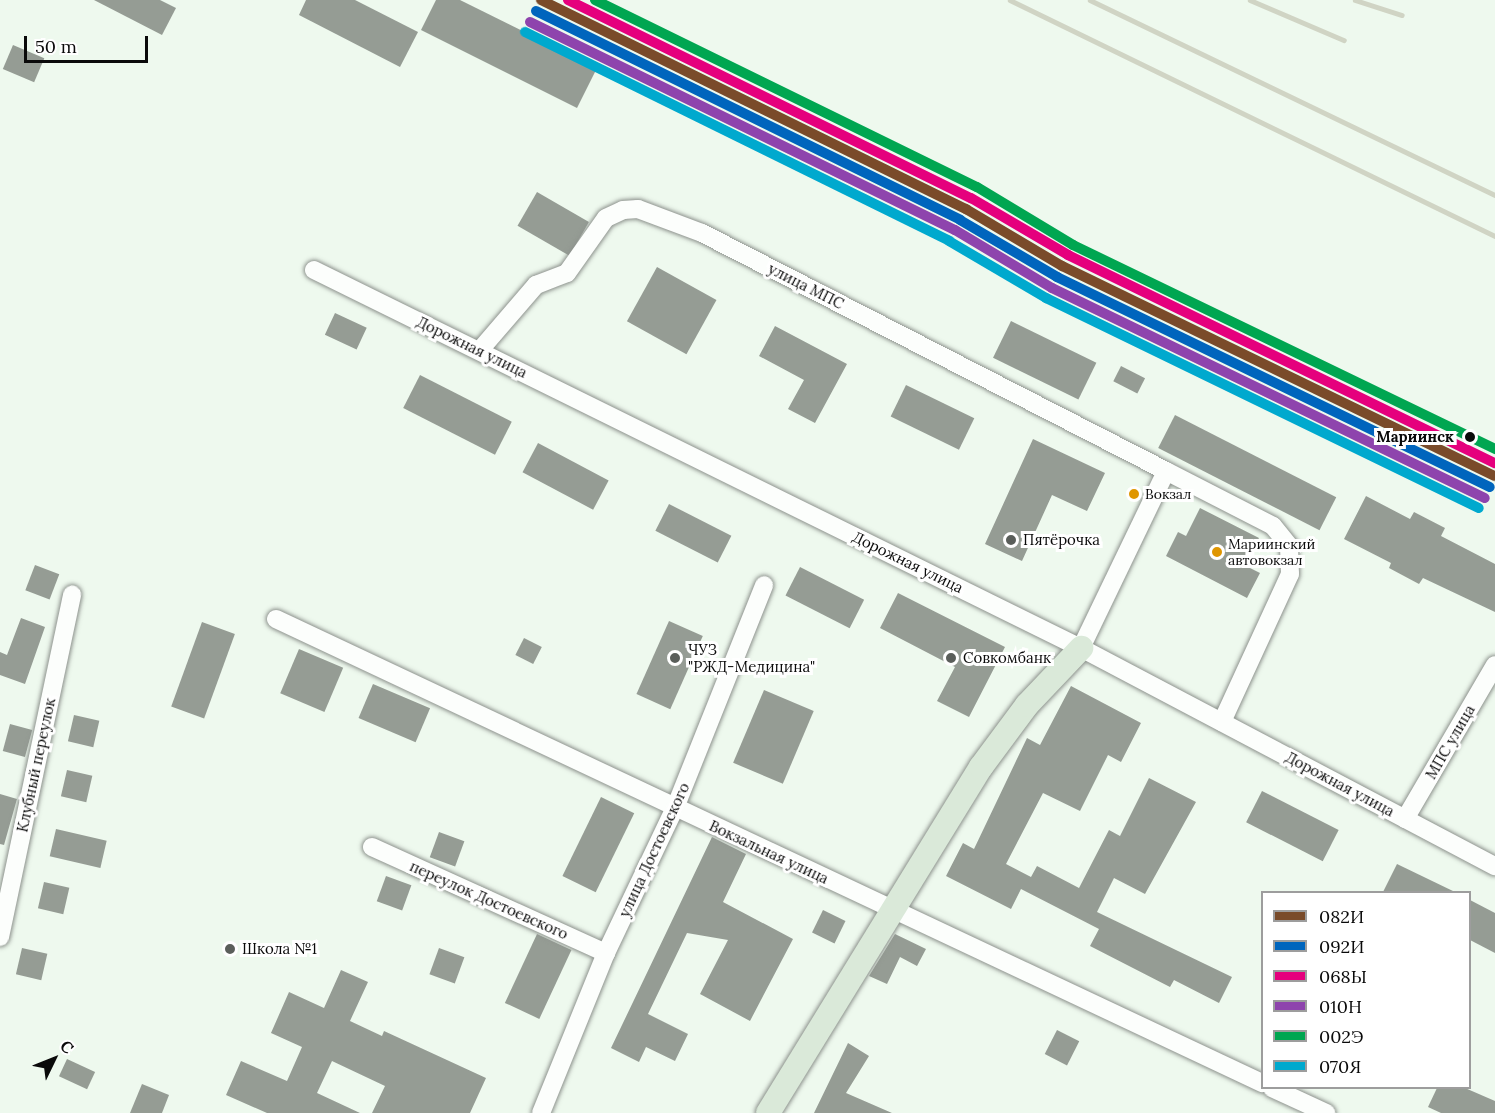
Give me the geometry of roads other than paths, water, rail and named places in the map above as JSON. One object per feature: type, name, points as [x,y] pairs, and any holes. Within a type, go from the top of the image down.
[{"type":"main road","points":[[768,1113],[890,910],[981,767],[1028,705],[1081,648]]},
{"type":"street","name":"улица МПС","points":[[480,350],[536,285],[567,273],[606,218],[623,210],[638,209],[702,233],[1272,526],[1289,546],[1290,573],[1222,722]]},
{"type":"street","name":"Дорожная улица","points":[[314,270],[1081,648],[1495,866]]},
{"type":"street","points":[[1081,648],[1166,471]]},
{"type":"street","name":"улица Достоевского","points":[[542,1113],[606,953],[675,808],[764,585]]},
{"type":"street","name":"Клубный переулок","points":[[0,937],[72,594]]},
{"type":"street","name":"Вокзальная улица","points":[[276,619],[890,910],[1261,1082]]},
{"type":"street","name":"МПС улица","points":[[1405,819],[1495,665]]},
{"type":"street","name":"переулок Достоевского","points":[[372,847],[606,953]]},
{"type":"street","points":[[1274,1089],[1326,1113]]},
{"type":"railway","points":[[1010,0],[1495,236]]},
{"type":"railway","points":[[1090,0],[1495,195]]},
{"type":"railway","points":[[1250,0],[1344,40]]},
{"type":"railway","points":[[1355,0],[1402,15]]},
{"type":"place","name":"Мариинск","points":[[1470,437]]},
{"type":"place","name":"Вокзал","points":[[1134,494]]},
{"type":"place","name":"Пятёрочка","points":[[1011,540]]},
{"type":"place","name":"Мариинский автовокзал","points":[[1217,552]]},
{"type":"place","name":"ЧУЗ \"РЖД-Медицина\"","points":[[675,658]]},
{"type":"place","name":"Совкомбанк","points":[[951,658]]},
{"type":"place","name":"Школа №1","points":[[230,949]]}]
